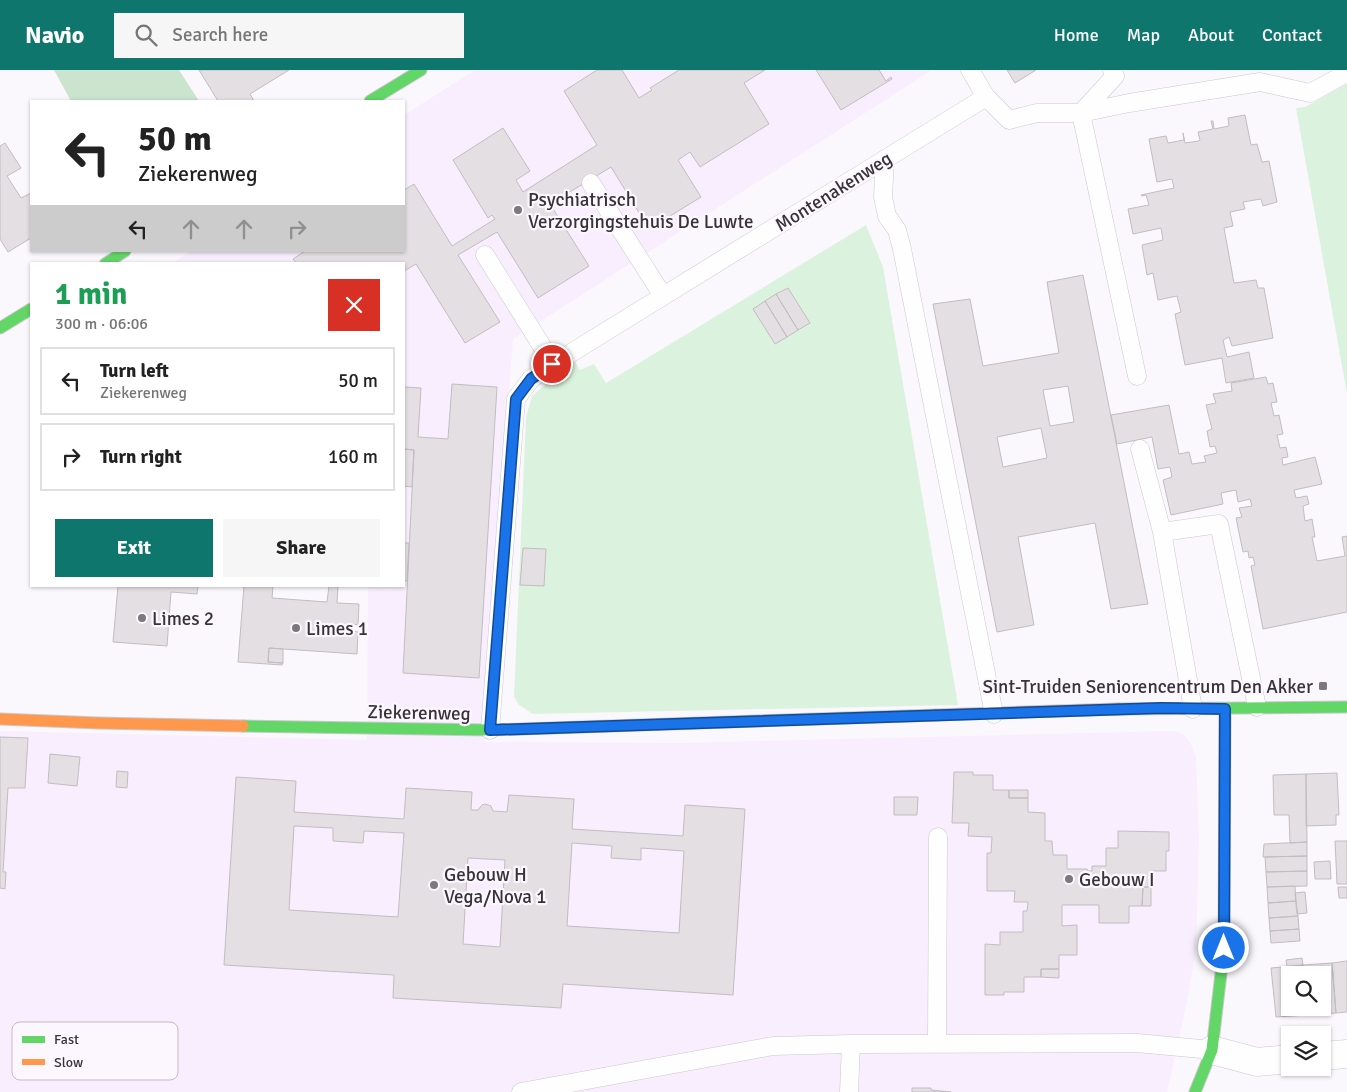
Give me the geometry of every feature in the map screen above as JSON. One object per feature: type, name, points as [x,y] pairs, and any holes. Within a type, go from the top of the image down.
[{"type":"street","points":[[372,100],[421,70]]},
{"type":"street","points":[[108,262],[123,252]]},
{"type":"street","points":[[0,328],[30,310]]},
{"type":"street","name":"Ziekerenweg","points":[[0,719],[98,723],[490,730],[1193,708],[1347,707]]},
{"type":"street","points":[[1195,1092],[1212,1050],[1224,948],[1225,709]]},
{"type":"street","points":[[1212,1050],[1257,1062],[1281,1060]]},
{"type":"street","points":[[1331,1055],[1347,1054]]},
{"type":"lane","points":[[970,70],[986,97],[1009,120],[1037,114],[1081,113],[1129,102],[1260,82],[1310,93],[1347,73]]},
{"type":"lane","points":[[1081,113],[1115,76],[1112,70]]},
{"type":"lane","name":"Montenakenweg","points":[[490,730],[516,399],[531,379],[552,364],[986,97]]},
{"type":"lane","points":[[1081,113],[1137,376]]},
{"type":"lane","points":[[885,159],[883,197],[887,216],[898,230],[994,714]]},
{"type":"lane","points":[[591,183],[663,296]]},
{"type":"lane","points":[[484,254],[552,364]]},
{"type":"lane","points":[[1140,449],[1162,532],[1193,708]]},
{"type":"lane","points":[[1162,532],[1219,524],[1257,707]]},
{"type":"lane","points":[[937,1043],[938,837]]},
{"type":"lane","points":[[521,1092],[773,1046],[937,1043],[1137,1043],[1212,1050]]},
{"type":"lane","points":[[848,1092],[851,1044]]},
{"type":"shaded area","points":[[475,70],[932,70],[513,339],[485,703],[485,742],[679,743],[1173,731],[1183,734],[1191,744],[1196,758],[1199,837],[1196,949],[1188,997],[1167,1092],[0,1092],[0,731],[367,740],[368,587],[405,587],[405,262],[174,262],[189,252],[405,252],[405,114]]},
{"type":"green space","points":[[54,70],[179,70],[198,100],[70,100]]},
{"type":"green space","points":[[1347,84],[1347,394],[1296,108],[1305,107]]},
{"type":"green space","points":[[866,225],[883,267],[958,705],[533,714],[519,705],[514,697],[526,417],[532,396],[575,362],[580,370],[594,364],[606,383]]},
{"type":"building","points":[[199,70],[289,70],[250,94],[253,100],[217,100]]},
{"type":"building","name":"Psychiatrisch Verzorgingstehuis De Luwte","points":[[597,70],[622,70],[639,98],[652,90],[650,88],[679,70],[765,70],[744,83],[769,124],[700,167],[690,152],[678,160],[701,197],[649,229],[611,167],[550,204],[589,266],[538,298],[497,232],[458,255],[500,322],[465,343],[416,264],[405,270],[405,262],[295,262],[293,259],[304,252],[405,252],[405,189],[414,184],[452,246],[495,219],[492,215],[488,218],[453,160],[503,128],[530,171],[516,180],[523,192],[597,145],[564,91]]},
{"type":"building","points":[[816,70],[879,70],[886,81],[891,77],[892,79],[841,110]]},
{"type":"building","points":[[1007,70],[1036,70],[1015,83]]},
{"type":"building","points":[[1245,115],[1251,145],[1257,144],[1262,162],[1269,161],[1277,202],[1263,206],[1261,199],[1243,202],[1245,209],[1230,212],[1233,226],[1224,228],[1234,283],[1256,280],[1258,288],[1264,288],[1273,338],[1232,346],[1229,337],[1223,340],[1227,357],[1249,352],[1254,378],[1226,383],[1222,358],[1185,365],[1175,314],[1181,312],[1177,296],[1158,300],[1153,273],[1147,275],[1142,245],[1163,240],[1161,228],[1133,234],[1128,209],[1149,205],[1146,195],[1141,195],[1174,188],[1172,179],[1157,182],[1149,139],[1166,136],[1168,143],[1184,140],[1183,133],[1185,143],[1199,141],[1198,132],[1213,129],[1211,121],[1213,121],[1214,129],[1229,126],[1228,118]]},
{"type":"building","points":[[5,143],[21,168],[7,176],[21,198],[30,194],[30,239],[8,252],[0,239],[0,146]]},
{"type":"building","points":[[1083,275],[1148,604],[1111,609],[1095,523],[1018,537],[1034,625],[997,632],[933,304],[970,299],[983,366],[1059,353],[1047,282]],"holes":[[[1068,386],[1074,422],[1050,426],[1043,390]],[[1041,428],[1047,458],[1003,467],[997,437]]]},
{"type":"building","points":[[788,288],[810,323],[798,330],[776,294]]},
{"type":"building","points":[[776,294],[798,330],[787,337],[765,301]]},
{"type":"building","points":[[765,301],[787,337],[775,344],[753,309]]},
{"type":"building","points":[[1266,377],[1268,384],[1273,383],[1277,402],[1271,403],[1274,416],[1279,415],[1283,434],[1277,435],[1280,448],[1286,447],[1288,457],[1282,458],[1283,465],[1315,457],[1322,484],[1294,490],[1296,498],[1307,496],[1309,504],[1303,506],[1305,521],[1312,519],[1315,537],[1312,537],[1317,561],[1345,556],[1342,537],[1347,536],[1347,612],[1263,629],[1251,566],[1255,565],[1253,557],[1249,558],[1248,551],[1243,552],[1236,518],[1242,517],[1239,508],[1252,506],[1250,499],[1238,502],[1236,490],[1221,493],[1223,504],[1171,515],[1163,480],[1172,477],[1170,467],[1158,469],[1152,437],[1117,444],[1111,415],[1169,405],[1179,454],[1189,452],[1192,464],[1206,462],[1204,456],[1217,453],[1215,446],[1210,447],[1207,431],[1212,429],[1206,405],[1216,403],[1213,394],[1232,391],[1231,383]]},
{"type":"building","points":[[452,384],[497,387],[479,678],[403,673],[414,450],[405,449],[405,387],[421,388],[418,437],[448,439]]},
{"type":"building","points":[[405,449],[414,450],[412,487],[405,486]]},
{"type":"building","points":[[405,543],[409,543],[407,581],[405,581]]},
{"type":"building","points":[[523,548],[546,549],[544,586],[520,585]]},
{"type":"building","name":"Limes 2","points":[[118,587],[198,587],[197,594],[171,592],[167,646],[113,642]]},
{"type":"building","name":"Limes 1","points":[[244,587],[273,587],[272,598],[327,602],[329,587],[338,587],[337,603],[359,604],[358,625],[353,624],[352,631],[358,632],[357,654],[269,648],[268,662],[283,663],[282,665],[238,662]]},
{"type":"building","points":[[269,648],[283,649],[283,663],[268,662]]},
{"type":"building","points":[[0,737],[28,738],[25,788],[8,788],[3,872],[6,872],[5,889],[0,888]]},
{"type":"building","points":[[50,754],[80,757],[77,786],[48,783]]},
{"type":"building","points":[[117,771],[128,772],[127,788],[116,787]]},
{"type":"building","name":"Gebouw I","points":[[954,772],[973,772],[973,775],[993,775],[993,790],[1009,790],[1009,798],[1028,798],[1028,812],[1045,813],[1045,841],[1052,841],[1053,855],[1067,855],[1067,869],[1087,869],[1092,871],[1092,866],[1106,866],[1106,848],[1118,848],[1118,831],[1169,832],[1169,851],[1166,851],[1166,871],[1151,871],[1151,887],[1143,887],[1142,906],[1129,906],[1129,923],[1099,923],[1099,905],[1062,905],[1062,926],[1077,925],[1077,955],[1059,955],[1059,969],[1041,969],[1041,977],[1024,977],[1024,992],[1004,992],[1004,995],[985,995],[985,944],[1000,945],[1000,932],[1023,932],[1023,911],[1027,911],[1028,902],[1014,902],[1015,891],[987,891],[987,853],[991,853],[992,837],[968,836],[969,823],[952,823]]},
{"type":"building","points":[[1337,773],[1339,815],[1336,815],[1336,825],[1306,826],[1306,774]]},
{"type":"building","points":[[1306,774],[1307,842],[1290,843],[1289,815],[1274,815],[1273,775]]},
{"type":"building","name":"Gebouw H Vega/Nova 1","points":[[236,777],[296,781],[294,812],[404,819],[406,788],[472,792],[471,810],[478,810],[485,804],[491,806],[493,811],[507,812],[509,795],[574,799],[572,829],[683,836],[685,805],[745,809],[733,995],[563,984],[561,1008],[393,998],[394,975],[224,965]],"holes":[[[294,826],[333,828],[333,841],[363,843],[364,831],[404,833],[398,917],[289,910]],[[572,843],[612,846],[611,858],[641,860],[641,848],[684,851],[679,933],[567,926]],[[468,858],[505,860],[500,947],[463,944]]]},
{"type":"building","points":[[1009,790],[1028,790],[1028,798],[1009,798]]},
{"type":"building","points":[[894,797],[918,797],[917,815],[894,815]]},
{"type":"building","points":[[1335,841],[1347,841],[1347,884],[1337,884]]},
{"type":"building","points":[[1307,842],[1307,856],[1263,857],[1264,844]]},
{"type":"building","points":[[1307,856],[1307,871],[1266,872],[1265,857]]},
{"type":"building","points":[[1330,861],[1331,879],[1315,879],[1314,862]]},
{"type":"building","points":[[1307,871],[1307,886],[1267,887],[1266,872]]},
{"type":"building","points":[[1295,886],[1296,901],[1268,903],[1267,887]]},
{"type":"building","points":[[1143,887],[1151,887],[1151,906],[1142,906]]},
{"type":"building","points":[[1338,887],[1347,887],[1347,898],[1339,898]]},
{"type":"building","points":[[1305,892],[1307,913],[1297,914],[1295,893]]},
{"type":"building","points":[[1296,901],[1298,916],[1269,918],[1268,903]]},
{"type":"building","points":[[1298,916],[1299,929],[1270,931],[1269,918]]},
{"type":"building","points":[[1299,929],[1300,941],[1271,943],[1270,931]]},
{"type":"building","points":[[1302,958],[1303,965],[1287,966],[1286,960]]},
{"type":"building","points":[[1347,961],[1347,1012],[1336,1013],[1332,963]]},
{"type":"building","points":[[1332,963],[1336,1013],[1331,1013],[1331,966],[1303,965]]},
{"type":"building","points":[[1281,967],[1281,1016],[1292,1016],[1276,1017],[1271,968]]},
{"type":"building","points":[[1041,969],[1059,969],[1059,978],[1041,977]]},
{"type":"building","points":[[912,1088],[931,1088],[931,1090],[951,1092],[912,1092]]},
{"type":"traffic: fast","points":[[372,100],[421,70]]},
{"type":"traffic: fast","points":[[108,262],[123,252]]},
{"type":"traffic: fast","points":[[0,328],[30,310]]},
{"type":"traffic: fast","points":[[1118,709],[1347,707]]},
{"type":"traffic: fast","points":[[1195,1092],[1212,1050],[1224,948],[1225,709]]},
{"type":"traffic: fast","points":[[243,726],[490,730],[936,715]]},
{"type":"traffic: slow","points":[[936,715],[1118,709]]},
{"type":"traffic: slow","points":[[0,719],[243,726]]},
{"type":"place","name":"Psychiatrisch Verzorgingstehuis De Luwte","points":[[518,210]]},
{"type":"place","name":"Limes 2","points":[[142,618]]},
{"type":"place","name":"Limes 1","points":[[296,628]]},
{"type":"place","name":"Sint-Truiden Seniorencentrum Den Akker","points":[[1323,686]]},
{"type":"place","name":"Gebouw I","points":[[1069,879]]},
{"type":"place","name":"Gebouw H Vega/Nova 1","points":[[434,885]]},
{"type":"route","points":[[552,364],[531,379],[516,399],[490,730],[1161,708],[1225,709],[1224,948]]}]
